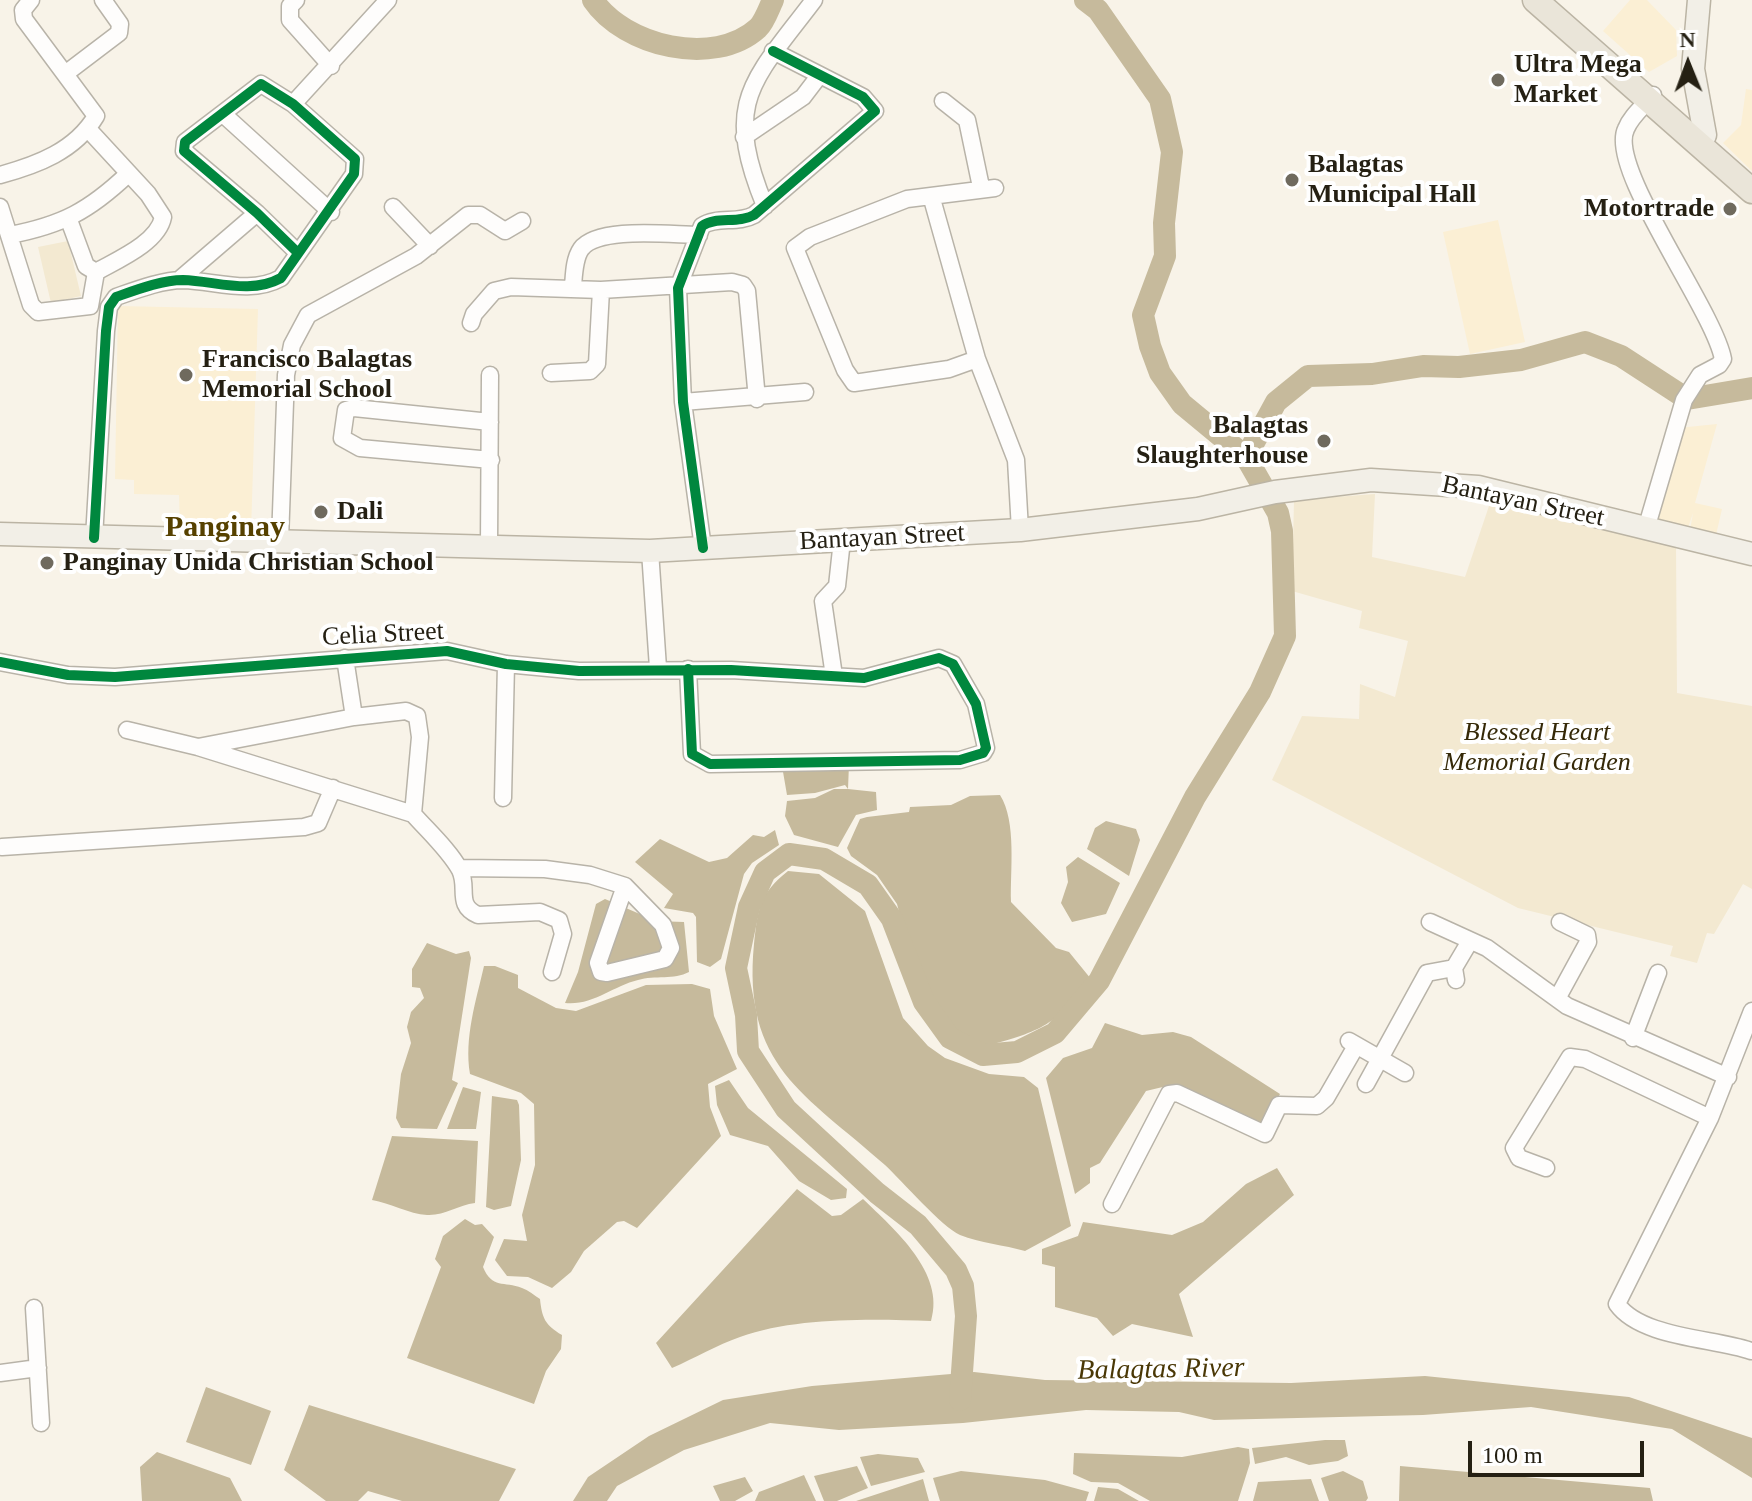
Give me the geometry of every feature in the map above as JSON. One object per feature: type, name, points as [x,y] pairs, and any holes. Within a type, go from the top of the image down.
[{"type":"highway","points":[[1535,0],[1752,177]]},
{"type":"highway","points":[[1554,0],[1652,97]]},
{"type":"highway","points":[[1703,140],[1752,191]]},
{"type":"main road","points":[[1699,0],[1693,69],[1703,140]]},
{"type":"main road","name":"Bantayan Street","points":[[0,534],[650,551],[1020,530],[1198,509],[1275,492],[1371,480],[1411,480],[1478,487],[1752,554]]},
{"type":"street","points":[[0,175],[54,156],[88,129],[96,116],[24,19],[23,10],[31,0]]},
{"type":"street","points":[[65,74],[119,33],[120,24],[103,0]]},
{"type":"street","points":[[296,0],[290,6],[290,20],[331,66]]},
{"type":"street","points":[[293,104],[331,66],[388,0]]},
{"type":"street","points":[[765,206],[750,170],[744,137],[750,87],[773,51],[814,0]]},
{"type":"street","points":[[703,548],[683,402],[678,288],[706,223],[747,219],[875,111],[863,97],[773,51]]},
{"type":"street","points":[[744,137],[803,97],[819,76]]},
{"type":"street","points":[[94,538],[109,307],[116,297],[179,280],[254,288],[270,284],[281,278],[297,252],[331,212],[354,174],[355,159],[293,104],[261,84],[185,142],[184,151],[257,213],[297,252]]},
{"type":"street","points":[[1646,529],[1684,400],[1694,383],[1723,359],[1694,289],[1651,222],[1624,148],[1626,128],[1652,97]]},
{"type":"street","points":[[943,101],[967,120],[988,188],[932,199],[907,199],[810,237],[795,248],[845,370],[854,383],[949,369],[977,359]]},
{"type":"street","points":[[223,114],[331,212]]},
{"type":"street","points":[[88,129],[159,208],[163,217],[161,226],[129,253],[96,272]]},
{"type":"street","points":[[10,235],[69,220],[96,203],[128,174]]},
{"type":"street","points":[[932,199],[977,359],[1016,460],[1020,530]]},
{"type":"street","points":[[0,207],[31,305],[38,312],[90,306],[96,272]]},
{"type":"street","points":[[393,207],[430,246]]},
{"type":"street","points":[[179,280],[257,213]]},
{"type":"street","points":[[280,540],[283,408],[292,345],[308,315],[430,246],[449,227],[474,213],[505,231],[522,221]]},
{"type":"street","points":[[69,220],[81,244],[86,266],[96,272]]},
{"type":"street","points":[[573,287],[576,260],[589,242],[607,235],[699,235]]},
{"type":"street","points":[[471,323],[480,306],[499,289],[678,288],[732,282],[743,285],[747,291],[757,399]]},
{"type":"street","points":[[551,373],[590,371],[597,364],[601,290]]},
{"type":"street","points":[[489,546],[490,375]]},
{"type":"street","points":[[683,402],[757,399],[805,392]]},
{"type":"street","points":[[490,422],[354,408],[346,410],[342,438],[360,448],[491,460]]},
{"type":"street","points":[[834,676],[823,601],[837,586],[842,540]]},
{"type":"street","points":[[650,551],[658,668]]},
{"type":"street","name":"Celia Street","points":[[0,662],[68,675],[115,677],[447,651],[506,664],[579,671],[658,668],[688,669],[834,676],[864,678],[939,658],[947,659],[976,704],[987,743],[983,753],[960,760],[710,764],[692,754],[688,669]]},
{"type":"street","points":[[345,658],[354,717]]},
{"type":"street","points":[[503,798],[506,664]]},
{"type":"street","points":[[198,747],[354,717],[406,711],[417,716],[420,737],[413,814]]},
{"type":"street","points":[[127,730],[198,747],[413,814],[459,868],[465,906],[469,911],[478,915],[540,912],[559,920],[563,934],[552,972]]},
{"type":"street","points":[[2,847],[304,827],[318,823],[333,788]]},
{"type":"street","points":[[459,868],[545,869],[590,875],[625,886],[663,925],[671,948],[665,959],[607,973],[601,972],[598,963],[625,886]]},
{"type":"street","points":[[1430,922],[1487,948],[1567,1006],[1633,1038],[1728,1077]]},
{"type":"street","points":[[1558,997],[1588,942],[1581,930],[1560,922]]},
{"type":"street","points":[[1366,1084],[1427,973],[1455,974],[1470,941]]},
{"type":"street","points":[[1633,1038],[1658,973]]},
{"type":"street","points":[[1751,1351],[1726,1342],[1667,1334],[1617,1304],[1710,1118],[1752,1011]]},
{"type":"street","points":[[1112,1204],[1169,1094],[1177,1093],[1265,1134],[1279,1105],[1311,1108],[1326,1098],[1353,1044],[1405,1073]]},
{"type":"street","points":[[1546,1168],[1519,1158],[1514,1148],[1570,1057],[1585,1059],[1710,1118]]},
{"type":"street","points":[[34,1308],[41,1423]]},
{"type":"street","points":[[0,1373],[38,1368]]},
{"type":"shaded area","points":[[1630,0],[1647,0],[1676,30],[1677,56],[1649,72],[1603,31]]},
{"type":"shaded area","points":[[1746,89],[1752,90],[1752,171],[1723,143],[1741,125]]},
{"type":"shaded area","points":[[1498,220],[1525,342],[1470,354],[1443,232]]},
{"type":"shaded area","name":"Francisco Balagtas Memorial School","points":[[118,306],[258,309],[251,532],[180,529],[179,495],[134,494],[134,480],[115,479]]},
{"type":"shaded area","points":[[1717,424],[1695,503],[1722,509],[1716,535],[1690,530],[1693,513],[1687,531],[1654,523],[1678,428]]},
{"type":"shaded area","points":[[849,764],[848,789],[845,785],[815,793],[787,795],[782,766]]},
{"type":"shaded area","points":[[834,789],[876,792],[877,810],[856,815],[838,847],[794,835],[785,816],[787,801],[815,798]]},
{"type":"shaded area","points":[[1000,795],[1011,833],[1011,902],[1056,948],[1069,952],[1091,979],[1068,1007],[1046,1024],[1021,1036],[986,1046],[951,1029],[934,1008],[911,957],[897,904],[877,875],[851,856],[847,848],[860,819],[909,812],[910,807],[951,805],[970,796]]},
{"type":"shaded area","points":[[1106,821],[1136,829],[1140,840],[1129,876],[1087,849],[1095,828]]},
{"type":"shaded area","points":[[775,830],[779,845],[752,863],[744,874],[721,959],[710,967],[697,962],[696,917],[693,913],[664,908],[673,894],[635,862],[660,839],[709,862],[727,858],[753,835],[764,837]]},
{"type":"shaded area","points":[[1078,857],[1120,883],[1106,914],[1072,922],[1061,903],[1068,882],[1066,867]]},
{"type":"shaded area","points":[[788,871],[819,874],[865,911],[903,1018],[928,1046],[945,1058],[989,1074],[1024,1077],[1038,1088],[1071,1226],[1025,1251],[960,1235],[943,1223],[885,1165],[829,1118],[785,1074],[769,1049],[758,1020],[753,986],[759,912],[771,887]]},
{"type":"shaded area","points":[[605,899],[656,921],[684,922],[689,972],[638,980],[584,1002],[565,1003],[578,972],[596,904]]},
{"type":"shaded area","points":[[427,943],[456,954],[469,951],[471,958],[452,1080],[458,1083],[437,1129],[401,1128],[396,1118],[401,1074],[411,1043],[407,1027],[411,1012],[424,998],[420,988],[412,987],[412,969]]},
{"type":"shaded area","points":[[484,966],[495,966],[518,975],[518,988],[556,1008],[576,1011],[646,985],[692,984],[710,989],[714,1016],[737,1069],[708,1084],[710,1107],[721,1136],[637,1228],[624,1221],[617,1222],[584,1251],[571,1272],[552,1288],[528,1277],[507,1276],[495,1260],[504,1239],[527,1241],[522,1215],[535,1165],[534,1104],[521,1093],[470,1074],[470,1033]]},
{"type":"shaded area","points":[[1105,1023],[1142,1035],[1173,1032],[1191,1037],[1280,1094],[1262,1126],[1171,1085],[1146,1091],[1100,1163],[1090,1168],[1090,1183],[1075,1194],[1046,1078],[1063,1058],[1092,1048]]},
{"type":"shaded area","points":[[729,1080],[748,1108],[847,1189],[846,1198],[831,1200],[799,1181],[768,1146],[730,1135],[717,1105],[715,1086]]},
{"type":"shaded area","points":[[463,1087],[481,1092],[476,1129],[447,1129]]},
{"type":"shaded area","points":[[492,1096],[517,1100],[521,1160],[511,1206],[494,1210],[486,1207]]},
{"type":"shaded area","points":[[392,1136],[478,1141],[475,1203],[427,1215],[372,1200]]},
{"type":"shaded area","points":[[1277,1168],[1294,1195],[1179,1294],[1193,1337],[1132,1324],[1113,1336],[1097,1318],[1055,1307],[1055,1267],[1042,1264],[1042,1249],[1078,1236],[1083,1222],[1172,1235],[1203,1222],[1246,1184]]},
{"type":"shaded area","points":[[797,1189],[832,1216],[841,1215],[863,1199],[889,1224],[924,1269],[934,1303],[931,1321],[859,1320],[762,1330],[672,1368],[656,1343]]},
{"type":"shaded area","points":[[465,1219],[475,1225],[482,1224],[494,1237],[483,1267],[490,1279],[524,1289],[540,1299],[545,1320],[562,1335],[561,1349],[546,1371],[534,1404],[407,1358],[441,1267],[435,1259],[443,1236]]},
{"type":"shaded area","points":[[974,1372],[1045,1380],[1291,1383],[1425,1376],[1629,1397],[1752,1438],[1752,1478],[1672,1429],[1531,1407],[1423,1415],[1214,1420],[1179,1412],[1086,1410],[963,1423],[839,1430],[770,1423],[684,1450],[617,1486],[607,1501],[573,1501],[588,1477],[649,1436],[723,1400],[812,1386]]},
{"type":"shaded area","points":[[206,1387],[271,1411],[251,1465],[186,1442]]},
{"type":"shaded area","points":[[309,1405],[516,1469],[499,1501],[402,1501],[368,1491],[358,1501],[326,1501],[284,1470]]},
{"type":"shaded area","points":[[1345,1440],[1348,1456],[1338,1461],[1309,1465],[1286,1457],[1255,1464],[1252,1448]]},
{"type":"shaded area","points":[[1238,1447],[1249,1449],[1250,1463],[1238,1501],[1150,1501],[1118,1483],[1091,1482],[1073,1474],[1074,1453],[1182,1457]]},
{"type":"shaded area","points":[[157,1452],[230,1478],[242,1501],[142,1501],[140,1467]]},
{"type":"shaded area","points":[[878,1454],[918,1458],[925,1472],[871,1486],[860,1457]]},
{"type":"shaded area","points":[[857,1466],[868,1488],[837,1501],[824,1501],[814,1476]]},
{"type":"shaded area","points":[[1400,1466],[1650,1488],[1653,1501],[1399,1501]]},
{"type":"shaded area","points":[[961,1471],[1045,1480],[1089,1492],[1086,1501],[940,1501],[933,1478]]},
{"type":"shaded area","points":[[1343,1471],[1363,1481],[1368,1498],[1366,1501],[1329,1501],[1321,1478]]},
{"type":"shaded area","points":[[804,1475],[816,1501],[755,1501],[759,1492]]},
{"type":"shaded area","points":[[745,1477],[753,1491],[735,1501],[720,1501],[713,1486]]},
{"type":"shaded area","points":[[923,1479],[929,1501],[856,1501]]},
{"type":"shaded area","points":[[1311,1479],[1319,1501],[1253,1501],[1258,1482]]},
{"type":"shaded area","points":[[1098,1487],[1118,1489],[1139,1501],[1094,1501]]},
{"type":"green space","points":[[68,241],[81,296],[51,303],[38,247]]},
{"type":"green space","name":"Blessed Heart Memorial Garden","points":[[1375,494],[1372,557],[1465,577],[1490,503],[1676,545],[1677,693],[1752,706],[1752,889],[1743,884],[1714,934],[1707,933],[1697,963],[1670,956],[1673,946],[1518,908],[1272,780],[1302,716],[1359,719],[1360,684],[1395,697],[1408,641],[1359,628],[1362,611],[1292,591],[1294,500]]},
{"type":"waterway","points":[[593,0],[607,16],[647,40],[695,49],[718,47],[740,40],[758,28],[773,0]]},
{"type":"waterway","points":[[960,1400],[966,1316],[963,1286],[956,1270],[918,1225],[877,1193],[786,1109],[748,1051],[746,1015],[736,968],[749,907],[765,872],[789,854],[824,859],[868,885],[892,919],[924,1002],[950,1038],[983,1055],[1017,1052],[1055,1033],[1099,981],[1195,797],[1260,692],[1285,636],[1282,531],[1278,513],[1246,457],[1182,404],[1160,373],[1150,346],[1143,315],[1165,256],[1164,223],[1172,152],[1160,99],[1098,10],[1085,0]]},
{"type":"waterway","points":[[1246,457],[1276,402],[1308,376],[1372,374],[1423,366],[1459,367],[1521,360],[1585,342],[1621,356],[1687,399],[1752,388]]},
{"type":"cycle path","points":[[703,548],[683,402],[678,288],[702,226],[714,221],[754,215],[875,111],[863,97],[773,51]]},
{"type":"cycle path","points":[[94,538],[106,331],[109,307],[116,297],[175,280],[257,286],[281,278],[354,174],[355,159],[293,104],[261,84],[185,142],[184,151],[257,213],[297,252]]},
{"type":"cycle path","points":[[0,662],[68,675],[115,677],[447,651],[506,664],[579,671],[731,670],[864,678],[939,658],[953,664],[976,704],[986,748],[983,753],[960,760],[710,764],[692,754],[688,669]]},
{"type":"place","name":"Ultra Mega Market","points":[[1498,80]]},
{"type":"place","name":"Balagtas Municipal Hall","points":[[1292,180]]},
{"type":"place","name":"Motortrade","points":[[1730,209]]},
{"type":"place","name":"Francisco Balagtas Memorial School","points":[[186,375]]},
{"type":"place","name":"Balagtas Slaughterhouse","points":[[1324,441]]},
{"type":"place","name":"Dali","points":[[321,512]]},
{"type":"place","name":"Panginay Unida Christian School","points":[[47,563]]},
{"type":"district","name":"Panginay","points":[[225,528]]},
{"type":"water label","name":"Balagtas River","points":[[1161,1370]]}]
